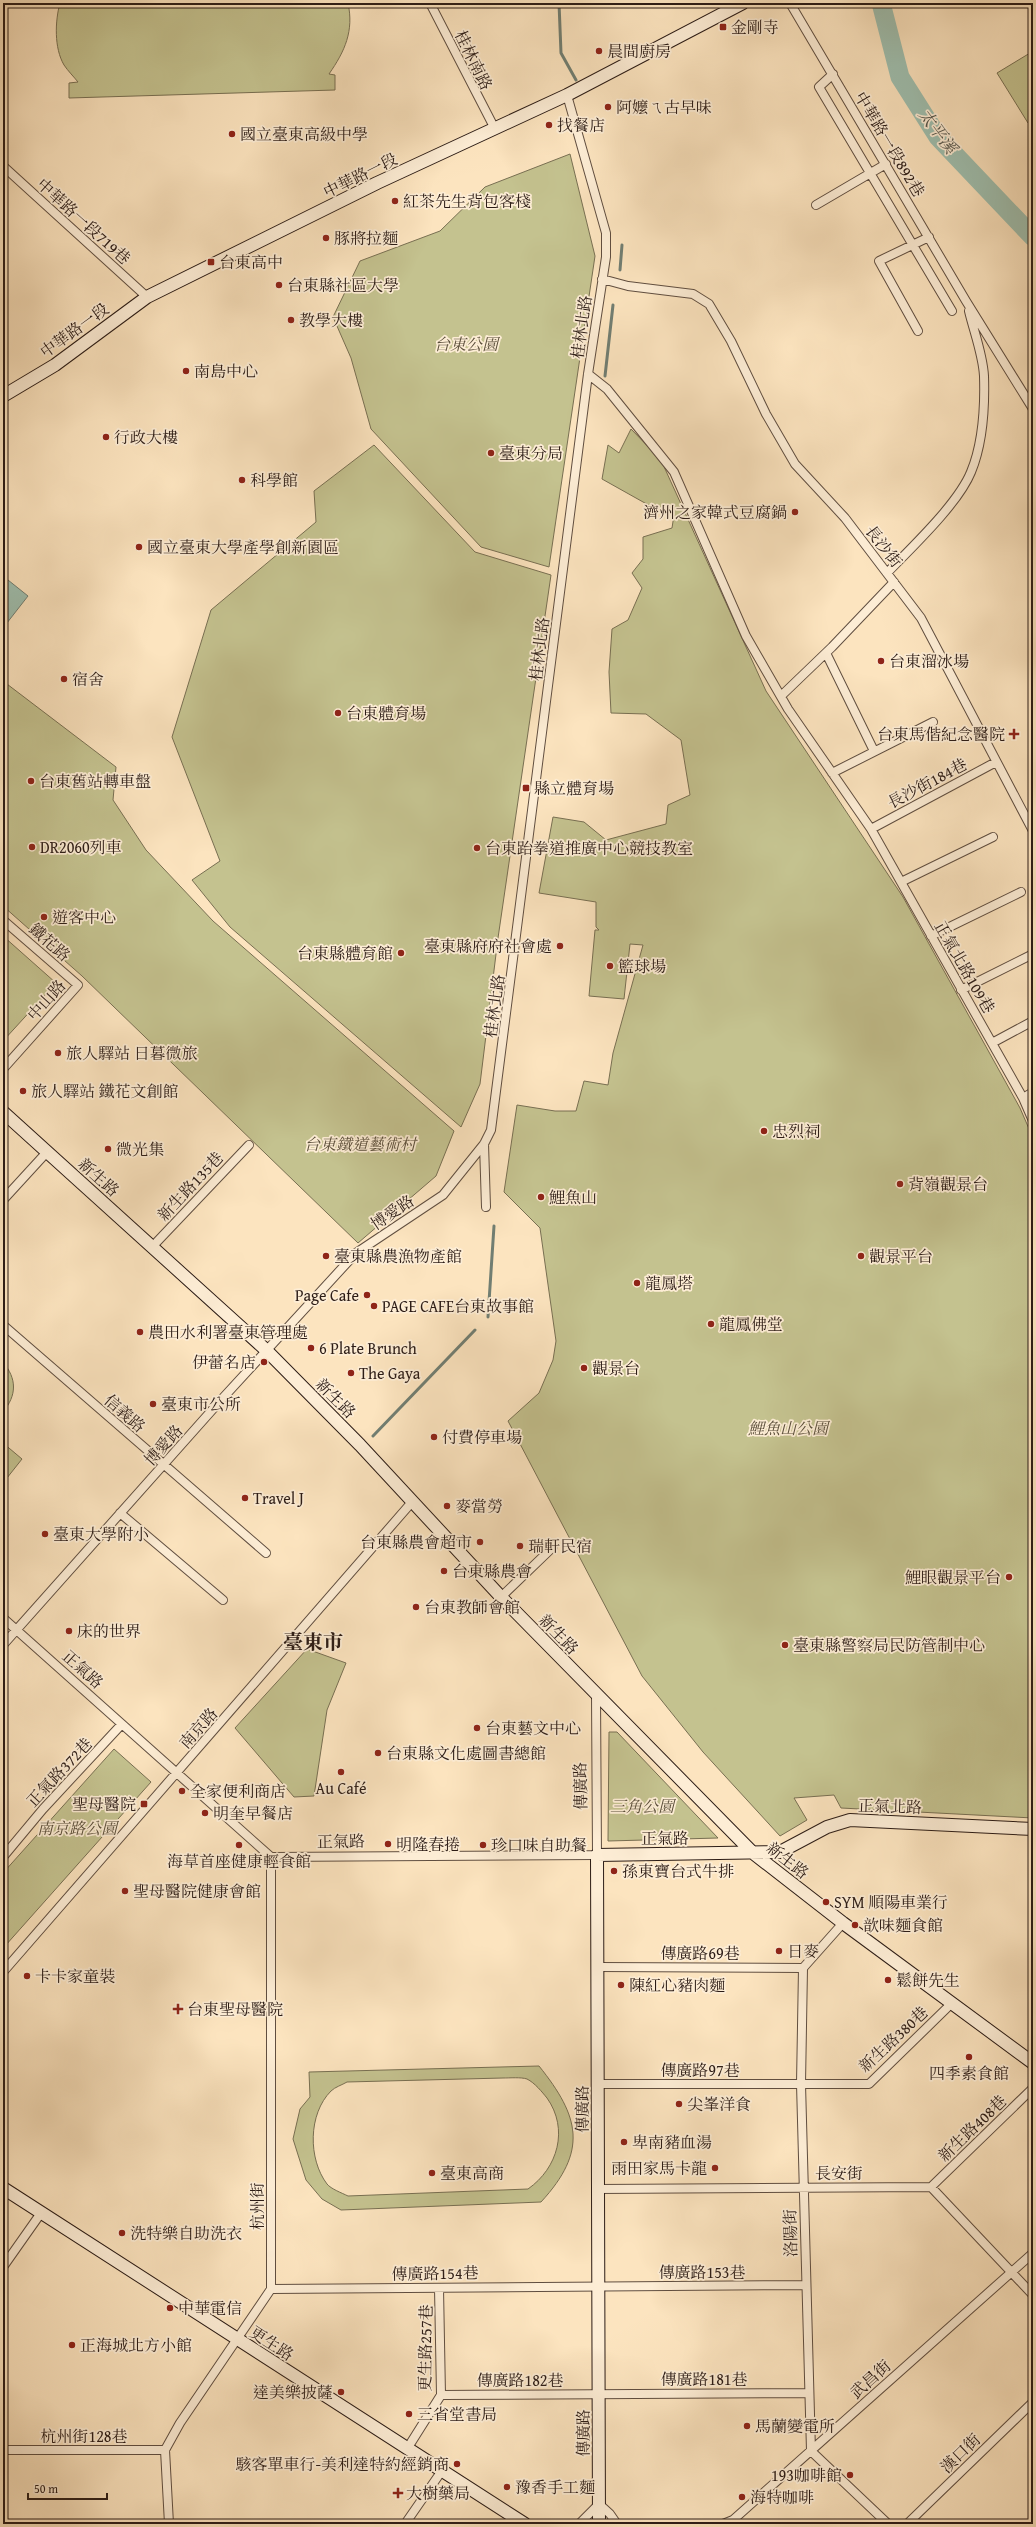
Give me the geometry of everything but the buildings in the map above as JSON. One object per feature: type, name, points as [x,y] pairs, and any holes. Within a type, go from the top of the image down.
[{"type":"street","name":"桂林南路","points":[[430,3],[495,129]]},
{"type":"street","name":"中華路一段","points":[[3,396],[55,365],[147,297],[377,183],[566,95],[743,3]]},
{"type":"street","name":"中華路一段892巷","points":[[790,3],[966,301]]},
{"type":"street","points":[[833,74],[819,87],[952,310]]},
{"type":"street","name":"桂林北路","points":[[443,1195],[484,1144],[491,1130],[588,374],[606,257],[606,233],[566,95]]},
{"type":"street","points":[[816,205],[886,164]]},
{"type":"street","name":"中華路一段719巷","points":[[3,166],[147,297]]},
{"type":"street","points":[[918,331],[879,261],[929,237]]},
{"type":"street","name":"長沙街","points":[[602,279],[628,286],[693,294],[709,304],[731,341],[766,414],[795,464],[845,518],[921,618],[1033,831]]},
{"type":"street","points":[[887,573],[928,531],[964,485],[971,472],[981,436],[984,376],[966,301]]},
{"type":"street","points":[[966,301],[1033,409]]},
{"type":"street","name":"正氣北路109巷","points":[[588,374],[606,389],[674,472],[746,636],[782,696],[788,709],[871,829],[1023,1098],[1033,1121]]},
{"type":"street","points":[[782,696],[826,653],[894,582]]},
{"type":"street","points":[[826,653],[874,751]]},
{"type":"street","points":[[832,773],[933,722]]},
{"type":"street","name":"長沙街184巷","points":[[871,829],[996,762]]},
{"type":"street","points":[[901,882],[993,837]]},
{"type":"street","points":[[931,936],[1021,892]]},
{"type":"street","name":"鐵花路","points":[[3,920],[78,985]]},
{"type":"street","points":[[961,990],[1033,954]]},
{"type":"street","name":"中山路","points":[[3,1069],[78,985]]},
{"type":"street","points":[[992,1043],[1033,1021]]},
{"type":"street","points":[[1023,1098],[1033,1092]]},
{"type":"street","name":"新生路","points":[[3,1112],[266,1350],[501,1597],[753,1853],[843,1923],[1033,2063]]},
{"type":"street","points":[[484,1144],[486,1207]]},
{"type":"street","name":"新生路135巷","points":[[152,1247],[249,1145]]},
{"type":"street","points":[[3,1200],[47,1152]]},
{"type":"street","name":"博愛路","points":[[3,1646],[266,1350],[356,1253],[443,1195]]},
{"type":"street","name":"信義路","points":[[3,1325],[266,1553]]},
{"type":"street","name":"南京路","points":[[5,1966],[412,1502]]},
{"type":"street","points":[[120,1513],[222,1600]]},
{"type":"street","points":[[501,1597],[553,1547]]},
{"type":"street","name":"正氣路","points":[[3,1618],[175,1774],[271,1857],[753,1853]]},
{"type":"street","name":"傳廣路","points":[[596,1695],[599,2524]]},
{"type":"street","name":"正氣路372巷","points":[[3,1857],[42,1809],[121,1725]]},
{"type":"street","name":"正氣北路","points":[[753,1853],[780,1852],[827,1827],[850,1820],[1033,1829]]},
{"type":"street","name":"杭州街","points":[[271,1857],[271,2289]]},
{"type":"street","points":[[802,1968],[843,1923]]},
{"type":"street","name":"傳廣路69巷","points":[[598,1967],[802,1968]]},
{"type":"street","name":"洛陽街","points":[[802,1968],[801,2084],[810,2451]]},
{"type":"street","name":"新生路380巷","points":[[801,2084],[869,2084],[952,2003]]},
{"type":"street","name":"傳廣路97巷","points":[[598,2084],[801,2084]]},
{"type":"street","name":"新生路408巷","points":[[931,2187],[1033,2088]]},
{"type":"street","points":[[931,2187],[1033,2295]]},
{"type":"street","name":"長安街","points":[[598,2189],[931,2187]]},
{"type":"street","name":"更生路","points":[[3,2188],[441,2472],[524,2524]]},
{"type":"street","points":[[3,2267],[41,2213]]},
{"type":"street","name":"武昌街","points":[[723,2524],[733,2520],[1033,2253]]},
{"type":"street","name":"傳廣路153巷","points":[[598,2286],[806,2285]]},
{"type":"street","name":"傳廣路154巷","points":[[271,2289],[598,2286]]},
{"type":"street","name":"更生路257巷","points":[[407,2449],[441,2395],[439,2288]]},
{"type":"street","points":[[169,2524],[165,2450],[236,2339],[271,2289]]},
{"type":"street","name":"傳廣路181巷","points":[[599,2394],[809,2393]]},
{"type":"street","name":"傳廣路182巷","points":[[441,2395],[599,2394]]},
{"type":"street","name":"漢口街","points":[[907,2524],[1033,2402]]},
{"type":"street","name":"杭州街128巷","points":[[3,2450],[165,2450]]},
{"type":"street","points":[[810,2451],[888,2524]]},
{"type":"street","points":[[405,2524],[441,2472]]},
{"type":"street","points":[[579,2524],[599,2504]]},
{"type":"street","points":[[599,2504],[613,2524]]},
{"type":"street","points":[[599,2504],[610,2514],[617,2524]]},
{"type":"green space","points":[[60,3],[348,3],[350,23],[344,49],[329,74],[335,75],[335,90],[69,98],[69,83],[78,82],[64,65],[58,51],[56,26]]},
{"type":"green space","points":[[1030,53],[1033,58],[1033,120],[1028,123],[997,73]]},
{"type":"green space","name":"台東公園","points":[[570,154],[595,256],[549,567],[481,547],[371,429],[351,358],[333,317],[360,261],[440,231],[485,187]]},
{"type":"green space","name":"鯉魚山公園","points":[[631,429],[661,460],[766,691],[903,897],[1020,1108],[1033,1138],[1033,1818],[841,1808],[834,1795],[794,1798],[807,1820],[780,1836],[703,1752],[642,1676],[508,1421],[539,1393],[553,1360],[556,1341],[540,1228],[504,1192],[517,1105],[555,1111],[576,1111],[584,1081],[608,1085],[613,1053],[643,945],[630,944],[624,999],[589,996],[595,930],[599,930],[596,927],[596,902],[539,893],[553,817],[584,822],[606,840],[666,824],[668,805],[690,795],[681,740],[646,714],[611,713],[609,672],[612,629],[628,620],[642,588],[632,573],[643,559],[643,537],[672,528],[674,515],[652,507],[602,479],[608,445],[619,453]]},
{"type":"green space","points":[[374,445],[475,552],[551,575],[498,938],[480,1084],[461,1127],[230,927],[192,880],[220,861],[172,737],[211,610],[316,522],[314,491]]},
{"type":"green space","name":"台東鐵道藝術村","points":[[3,681],[116,767],[113,800],[146,850],[213,921],[454,1131],[436,1176],[358,1243],[82,976],[3,906]]},
{"type":"green space","points":[[3,936],[56,983],[3,1041]]},
{"type":"green space","points":[[3,1362],[8,1368],[14,1387],[8,1406],[3,1412]]},
{"type":"green space","points":[[3,1443],[22,1459],[3,1483]]},
{"type":"green space","points":[[307,1649],[346,1663],[327,1710],[314,1796],[294,1797],[235,1728]]},
{"type":"green space","name":"三角公園","points":[[609,1732],[617,1732],[718,1838],[608,1841]]},
{"type":"green space","name":"南京路公園","points":[[114,1749],[151,1782],[5,1946],[3,1945],[3,1873]]},
{"type":"green space","points":[[539,2066],[553,2084],[570,2118],[573,2134],[572,2150],[566,2166],[556,2184],[541,2202],[341,2210],[322,2199],[306,2180],[293,2139],[300,2109],[310,2097],[309,2072]],"holes":[[[525,2078],[538,2088],[547,2098],[554,2110],[558,2122],[559,2135],[553,2159],[547,2170],[528,2189],[348,2196],[329,2186],[321,2174],[316,2162],[313,2137],[318,2112],[323,2101],[331,2091],[347,2082]]]},
{"type":"shaded area","points":[[3,576],[28,596],[3,628]]},
{"type":"waterway","points":[[559,3],[561,53],[576,80]]},
{"type":"waterway","name":"太平溪","points":[[881,3],[900,77],[938,137],[1033,237]]},
{"type":"waterway","points":[[620,270],[622,245]]},
{"type":"waterway","points":[[605,376],[613,305]]},
{"type":"waterway","points":[[488,1317],[494,1226]]},
{"type":"waterway","points":[[373,1436],[475,1330]]},
{"type":"place","name":"金剛寺","points":[[723,27]]},
{"type":"place","name":"晨間廚房","points":[[599,51]]},
{"type":"place","name":"阿嬤ㄟ古早味","points":[[608,107]]},
{"type":"place","name":"找餐店","points":[[549,125]]},
{"type":"place","name":"國立臺東高級中學","points":[[232,134]]},
{"type":"place","name":"紅茶先生背包客棧","points":[[395,201]]},
{"type":"place","name":"豚將拉麵","points":[[326,238]]},
{"type":"place","name":"台東高中","points":[[211,262]]},
{"type":"place","name":"台東縣社區大學","points":[[279,285]]},
{"type":"place","name":"教學大樓","points":[[291,320]]},
{"type":"place","name":"南島中心","points":[[186,371]]},
{"type":"place","name":"行政大樓","points":[[106,437]]},
{"type":"place","name":"臺東分局","points":[[491,453]]},
{"type":"place","name":"科學館","points":[[242,480]]},
{"type":"place","name":"濟州之家韓式豆腐鍋","points":[[795,512]]},
{"type":"place","name":"國立臺東大學產學創新園區","points":[[139,547]]},
{"type":"place","name":"台東溜冰場","points":[[881,661]]},
{"type":"place","name":"宿舍","points":[[64,679]]},
{"type":"place","name":"台東體育場","points":[[338,713]]},
{"type":"place","name":"台東馬偕紀念醫院","points":[[1014,734]]},
{"type":"place","name":"台東舊站轉車盤","points":[[31,781]]},
{"type":"place","name":"縣立體育場","points":[[526,788]]},
{"type":"place","name":"DR2060列車","points":[[32,847]]},
{"type":"place","name":"台東跆拳道推廣中心競技教室","points":[[477,848]]},
{"type":"place","name":"遊客中心","points":[[44,917]]},
{"type":"place","name":"臺東縣府府社會處","points":[[560,946]]},
{"type":"place","name":"台東縣體育館","points":[[401,953]]},
{"type":"place","name":"籃球場","points":[[610,966]]},
{"type":"place","name":"旅人驛站 日暮微旅","points":[[58,1053]]},
{"type":"place","name":"旅人驛站 鐵花文創館","points":[[23,1091]]},
{"type":"place","name":"忠烈祠","points":[[764,1131]]},
{"type":"place","name":"微光集","points":[[108,1149]]},
{"type":"place","name":"背嶺觀景台","points":[[900,1184]]},
{"type":"place","name":"鯉魚山","points":[[541,1197]]},
{"type":"place","name":"臺東縣農漁物產館","points":[[326,1256]]},
{"type":"place","name":"觀景平台","points":[[861,1256]]},
{"type":"place","name":"龍鳳塔","points":[[637,1283]]},
{"type":"place","name":"Page Cafe","points":[[367,1295]]},
{"type":"place","name":"PAGE CAFE台東故事館","points":[[374,1306]]},
{"type":"place","name":"龍鳳佛堂","points":[[711,1324]]},
{"type":"place","name":"農田水利署臺東管理處","points":[[140,1332]]},
{"type":"place","name":"6 Plate Brunch","points":[[311,1348]]},
{"type":"place","name":"伊蕾名店","points":[[264,1362]]},
{"type":"place","name":"觀景台","points":[[584,1368]]},
{"type":"place","name":"The Gaya","points":[[351,1373]]},
{"type":"place","name":"臺東市公所","points":[[153,1404]]},
{"type":"place","name":"付費停車場","points":[[434,1437]]},
{"type":"place","name":"Travel J","points":[[245,1498]]},
{"type":"place","name":"麥當勞","points":[[447,1506]]},
{"type":"place","name":"臺東大學附小","points":[[45,1534]]},
{"type":"place","name":"台東縣農會超市","points":[[480,1542]]},
{"type":"place","name":"瑞軒民宿","points":[[520,1546]]},
{"type":"place","name":"台東縣農會","points":[[444,1571]]},
{"type":"place","name":"鯉眼觀景平台","points":[[1009,1577]]},
{"type":"place","name":"台東教師會館","points":[[416,1607]]},
{"type":"place","name":"床的世界","points":[[69,1631]]},
{"type":"place","name":"臺東縣警察局民防管制中心","points":[[785,1645]]},
{"type":"place","name":"台東藝文中心","points":[[477,1728]]},
{"type":"place","name":"台東縣文化處圖書總館","points":[[378,1753]]},
{"type":"place","name":"Au Café","points":[[341,1772]]},
{"type":"place","name":"全家便利商店","points":[[182,1791]]},
{"type":"place","name":"聖母醫院","points":[[144,1804]]},
{"type":"place","name":"明奎早餐店","points":[[205,1813]]},
{"type":"place","name":"明隆春捲","points":[[388,1844]]},
{"type":"place","name":"海草首座健康輕食館","points":[[239,1845]]},
{"type":"place","name":"珍口味自助餐","points":[[483,1845]]},
{"type":"place","name":"孫東寶台式牛排","points":[[614,1871]]},
{"type":"place","name":"聖母醫院健康會館","points":[[125,1891]]},
{"type":"place","name":"SYM 順陽車業行","points":[[826,1902]]},
{"type":"place","name":"歆味麵食館","points":[[855,1925]]},
{"type":"place","name":"日麥","points":[[779,1951]]},
{"type":"place","name":"卡卡家童裝","points":[[27,1976]]},
{"type":"place","name":"鬆餅先生","points":[[888,1980]]},
{"type":"place","name":"陳紅心豬肉麵","points":[[621,1985]]},
{"type":"place","name":"台東聖母醫院","points":[[178,2009]]},
{"type":"place","name":"四季素食館","points":[[969,2057]]},
{"type":"place","name":"尖峯洋食","points":[[679,2104]]},
{"type":"place","name":"卑南豬血湯","points":[[624,2142]]},
{"type":"place","name":"雨田家馬卡龍","points":[[715,2168]]},
{"type":"place","name":"臺東高商","points":[[432,2173]]},
{"type":"place","name":"洗特樂自助洗衣","points":[[122,2233]]},
{"type":"place","name":"中華電信","points":[[170,2308]]},
{"type":"place","name":"正海城北方小館","points":[[72,2345]]},
{"type":"place","name":"達美樂披薩","points":[[341,2392]]},
{"type":"place","name":"三省堂書局","points":[[409,2414]]},
{"type":"place","name":"馬蘭變電所","points":[[747,2426]]},
{"type":"place","name":"駭客單車行-美利達特約經銷商","points":[[457,2464]]},
{"type":"place","name":"193咖啡館","points":[[850,2475]]},
{"type":"place","name":"豫香手工麵","points":[[507,2487]]},
{"type":"place","name":"大樹藥局","points":[[398,2493]]},
{"type":"place","name":"海特咖啡","points":[[742,2497]]},
{"type":"district","name":"臺東市","points":[[313,1642]]}]
